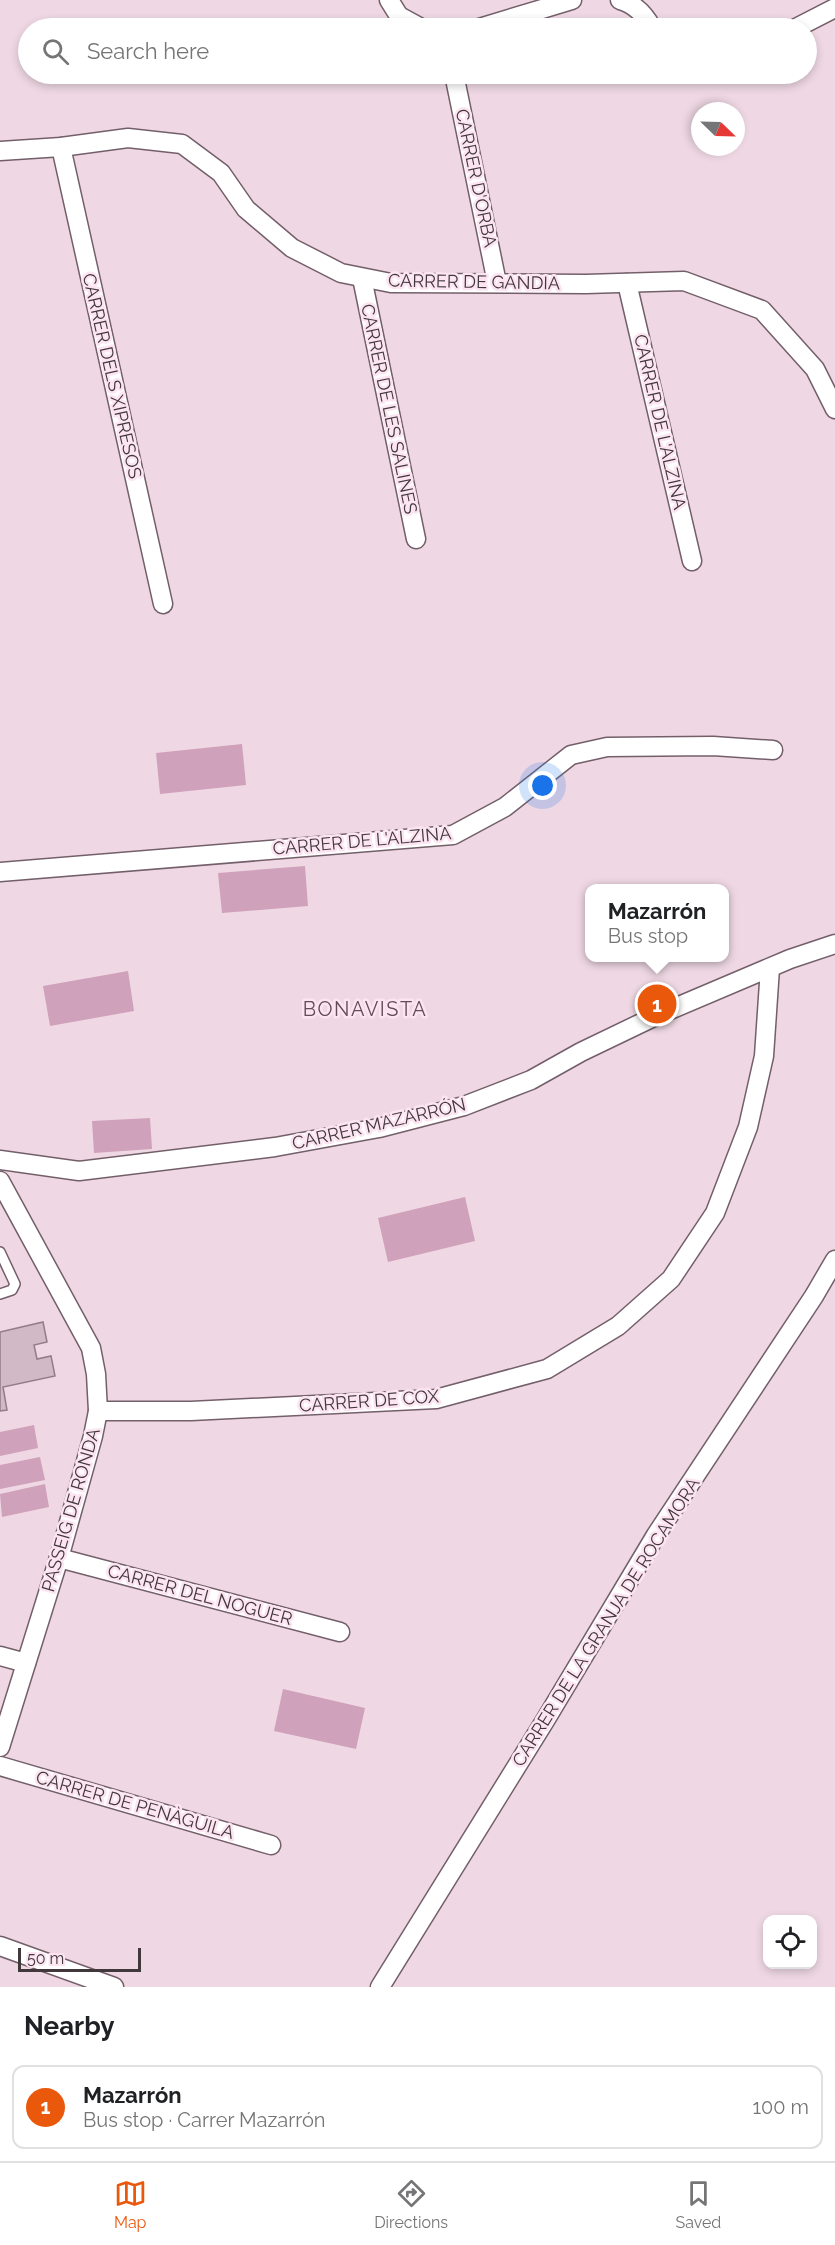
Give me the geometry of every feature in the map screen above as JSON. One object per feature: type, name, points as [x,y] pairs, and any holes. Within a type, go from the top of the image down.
[{"type":"street","points":[[389,0],[403,18]]},
{"type":"street","points":[[512,18],[572,0]]},
{"type":"street","points":[[620,0],[628,2],[646,18]]},
{"type":"street","points":[[816,18],[835,8]]},
{"type":"street","name":"CARRER D'ORBA","points":[[456,84],[497,282]]},
{"type":"street","name":"CARRER DE GANDIA","points":[[0,151],[61,147],[128,138],[182,144],[221,173],[246,209],[292,248],[341,273],[362,278],[391,283],[684,281],[762,310],[815,369],[835,409]]},
{"type":"street","name":"CARRER DELS XIPRESOS","points":[[61,147],[163,604]]},
{"type":"street","name":"CARRER DE LES SALINES","points":[[362,278],[416,539]]},
{"type":"street","name":"CARRER DE L'ALZINA","points":[[627,283],[692,561]]},
{"type":"street","name":"CARRER DE L'ALZINA","points":[[0,872],[453,835],[505,807],[571,755],[607,747],[713,746],[772,750]]},
{"type":"street","name":"CARRER MAZARRÓN","points":[[0,1160],[79,1171],[275,1148],[379,1128],[464,1106],[531,1080],[581,1052],[658,1015],[790,959],[835,944]]},
{"type":"street","name":"CARRER DE COX","points":[[98,1411],[191,1411],[436,1399],[547,1369],[618,1326],[671,1279],[715,1213],[748,1127],[753,1107],[764,1056],[770,968]]},
{"type":"street","name":"PASSEIG DE RONDA","points":[[0,1181],[91,1348],[96,1374],[98,1411],[59,1558],[0,1748]]},
{"type":"street","name":"CARRER DE LA GRANJA DE ROCAMORA","points":[[380,1987],[528,1749],[656,1535],[814,1296],[835,1260]]},
{"type":"street","name":"CARRER DEL NOGUER","points":[[59,1558],[340,1632]]},
{"type":"street","points":[[0,1656],[26,1663]]},
{"type":"street","name":"CARRER DE PENÀGUILA","points":[[0,1766],[271,1845]]},
{"type":"street","points":[[0,1946],[114,1987]]},
{"type":"lane","points":[[0,1252],[15,1284],[12,1290],[0,1294]]},
{"type":"shaded area","points":[[242,744],[246,785],[160,794],[156,753]]},
{"type":"shaded area","points":[[305,866],[308,906],[222,913],[218,873]]},
{"type":"shaded area","points":[[128,971],[134,1011],[50,1026],[43,986]]},
{"type":"shaded area","points":[[150,1118],[152,1149],[94,1153],[92,1121]]},
{"type":"shaded area","points":[[465,1197],[475,1241],[388,1262],[378,1218]]},
{"type":"shaded area","points":[[34,1425],[38,1448],[0,1456],[0,1432]]},
{"type":"shaded area","points":[[40,1457],[45,1480],[0,1489],[0,1465]]},
{"type":"shaded area","points":[[45,1484],[49,1507],[2,1517],[0,1494]]},
{"type":"shaded area","points":[[283,1689],[365,1708],[356,1749],[274,1731]]},
{"type":"building","points":[[43,1322],[47,1342],[34,1345],[37,1359],[51,1356],[55,1376],[3,1387],[7,1410],[0,1411],[0,1332]]},
{"type":"place","name":"Mazarrón","points":[[657,1004]]},
{"type":"district","name":"BONAVISTA","points":[[365,1009]]}]
